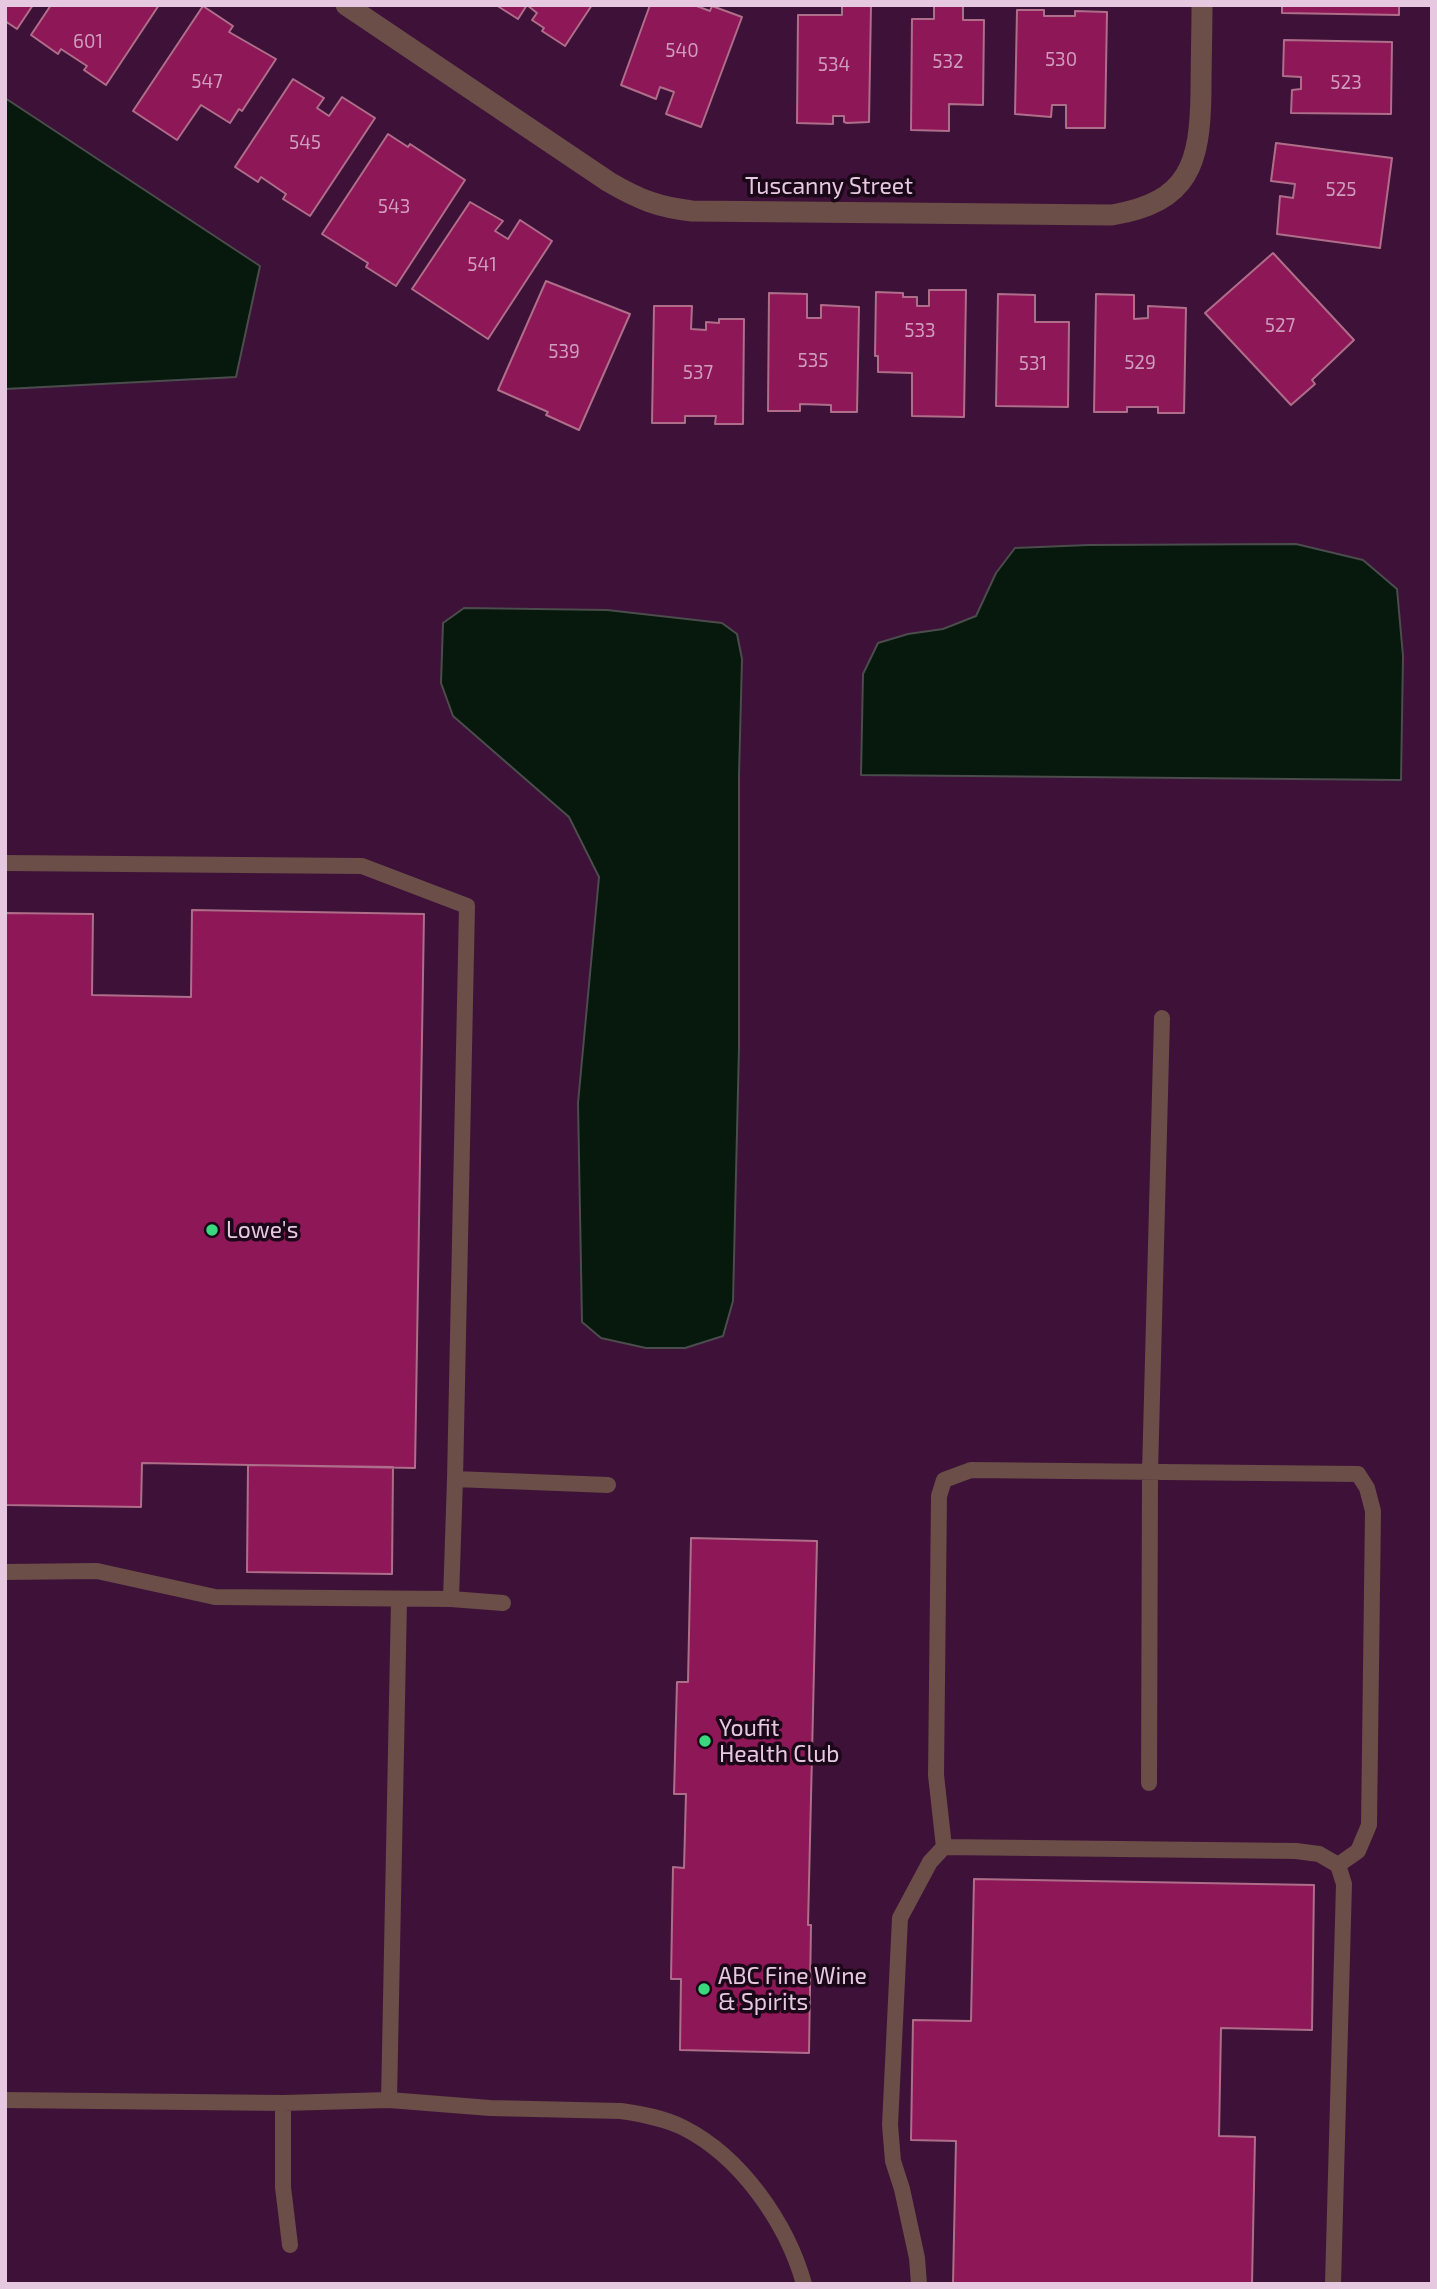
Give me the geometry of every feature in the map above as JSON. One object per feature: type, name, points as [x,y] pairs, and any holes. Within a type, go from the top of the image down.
[{"type":"street","name":"Tuscanny Street","points":[[346,5],[610,182],[632,196],[662,207],[692,211],[1112,215],[1133,211],[1157,201],[1176,187],[1197,153],[1200,130],[1202,5]]},
{"type":"lane","points":[[5,863],[362,866],[467,906],[451,1599]]},
{"type":"lane","points":[[1149,1783],[1150,1472],[1162,1018]]},
{"type":"lane","points":[[919,2284],[917,2258],[893,2161],[890,2125],[900,1918],[930,1862],[944,1846],[936,1775],[939,1496],[944,1480],[971,1470],[1358,1474],[1367,1488],[1373,1511],[1368,1825],[1358,1851],[1338,1865]]},
{"type":"lane","points":[[455,1479],[608,1485]]},
{"type":"lane","points":[[5,1572],[97,1571],[215,1597],[451,1599],[503,1603]]},
{"type":"lane","points":[[389,2100],[399,1600]]},
{"type":"lane","points":[[944,1846],[1296,1851],[1319,1854],[1338,1865],[1344,1884],[1333,2284]]},
{"type":"lane","points":[[5,2100],[283,2103],[389,2100],[489,2108],[621,2111],[682,2126],[721,2153],[750,2182],[764,2202],[794,2254],[804,2284]]},
{"type":"lane","points":[[283,2103],[284,2187],[290,2245]]},
{"type":"shaded area","points":[[5,98],[260,266],[236,377],[5,389]]},
{"type":"shaded area","points":[[1296,544],[1363,560],[1397,589],[1403,656],[1401,780],[861,775],[863,674],[878,643],[908,634],[943,629],[976,616],[996,573],[1015,548]]},
{"type":"shaded area","points":[[464,608],[607,610],[722,623],[737,634],[742,659],[739,775],[739,1047],[733,1301],[723,1336],[685,1348],[646,1348],[601,1338],[582,1322],[578,1103],[599,877],[569,817],[453,716],[441,683],[443,623]]},
{"type":"building","points":[[5,5],[33,5],[17,29],[5,21]]},
{"type":"building","points":[[51,5],[159,5],[106,85],[84,70],[87,66],[61,49],[58,54],[31,35]]},
{"type":"building","points":[[496,5],[527,5],[518,19]]},
{"type":"building","points":[[527,5],[592,5],[565,46],[542,31],[544,28],[532,20],[537,13]]},
{"type":"building","points":[[650,5],[694,5],[710,11],[712,6],[742,17],[701,127],[666,114],[674,92],[660,87],[656,99],[621,85]]},
{"type":"building","points":[[842,5],[871,5],[869,122],[847,123],[844,122],[844,116],[833,116],[833,124],[797,123],[798,15],[842,15]]},
{"type":"building","points":[[934,5],[963,5],[963,20],[984,20],[983,105],[949,104],[949,131],[911,130],[912,19],[934,19]]},
{"type":"building","points":[[1282,5],[1399,5],[1399,15],[1282,13]]},
{"type":"building","points":[[203,6],[233,26],[229,32],[276,59],[242,111],[239,109],[230,123],[201,105],[177,140],[133,111]]},
{"type":"building","points":[[1017,10],[1044,10],[1044,16],[1075,16],[1075,11],[1107,12],[1105,128],[1066,128],[1066,105],[1052,105],[1051,117],[1015,114]]},
{"type":"building","points":[[1284,40],[1392,42],[1391,114],[1291,113],[1292,90],[1301,89],[1301,77],[1283,76]]},
{"type":"building","points":[[293,79],[324,98],[317,108],[329,116],[342,97],[375,118],[310,216],[283,199],[286,194],[261,177],[258,182],[235,167]]},
{"type":"building","points":[[388,134],[408,147],[410,144],[465,180],[396,286],[366,267],[368,263],[322,234]]},
{"type":"building","points":[[1276,143],[1392,158],[1380,248],[1277,234],[1280,196],[1293,198],[1295,184],[1271,181]]},
{"type":"building","points":[[470,202],[503,221],[495,231],[508,239],[520,220],[552,241],[488,339],[412,289]]},
{"type":"building","points":[[1273,253],[1354,340],[1312,380],[1315,384],[1291,405],[1205,313]]},
{"type":"building","points":[[546,281],[630,314],[579,430],[546,415],[548,412],[498,390]]},
{"type":"building","points":[[929,290],[966,290],[964,417],[912,416],[912,373],[878,372],[878,356],[875,356],[876,292],[903,293],[903,297],[917,297],[917,306],[929,306]]},
{"type":"building","points":[[769,293],[807,294],[807,318],[821,318],[821,305],[859,307],[857,412],[831,412],[831,405],[800,404],[800,411],[768,411]]},
{"type":"building","points":[[998,294],[1035,295],[1035,322],[1069,322],[1068,407],[996,406]]},
{"type":"building","points":[[1096,294],[1134,295],[1134,319],[1148,318],[1148,306],[1186,308],[1184,413],[1158,413],[1158,407],[1127,407],[1127,412],[1094,412]]},
{"type":"building","points":[[654,306],[692,306],[691,329],[706,330],[706,322],[719,323],[719,319],[744,319],[743,424],[715,424],[716,416],[685,416],[685,423],[652,423]]},
{"type":"building","name":"Lowe's","points":[[192,910],[424,914],[415,1468],[142,1463],[141,1507],[5,1505],[5,913],[93,914],[92,995],[191,997]]},
{"type":"building","points":[[248,1465],[393,1467],[392,1574],[247,1572]]},
{"type":"building","points":[[691,1538],[817,1541],[808,1925],[811,1925],[809,2053],[680,2050],[681,1979],[671,1979],[673,1867],[684,1868],[686,1794],[674,1794],[677,1682],[688,1682]]},
{"type":"building","points":[[974,1879],[1314,1885],[1312,2030],[1221,2028],[1219,2136],[1255,2137],[1252,2284],[953,2284],[956,2141],[911,2140],[913,2020],[971,2021]]},
{"type":"place","name":"Lowe's","points":[[212,1230]]},
{"type":"place","name":"Youfit Health Club","points":[[705,1741]]},
{"type":"place","name":"ABC Fine Wine & Spirits","points":[[704,1989]]}]
